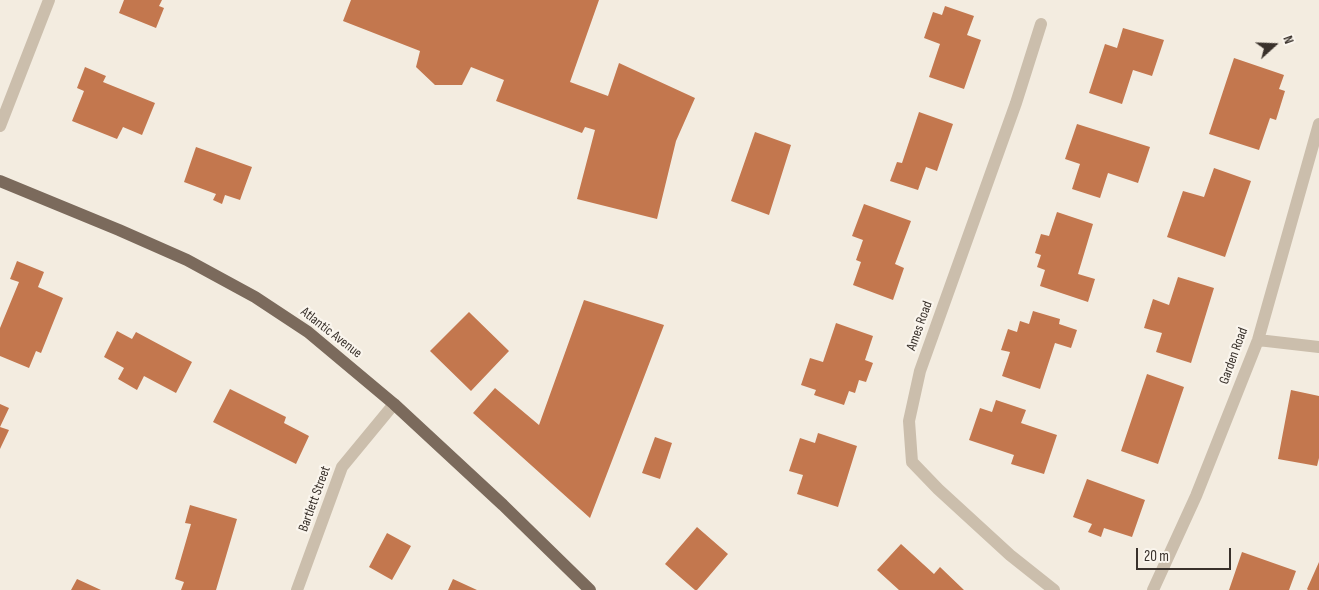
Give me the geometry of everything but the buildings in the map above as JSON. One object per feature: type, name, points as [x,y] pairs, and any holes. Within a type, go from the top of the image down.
[{"type":"main road","name":"Atlantic Avenue","points":[[0,181],[120,230],[187,260],[256,297],[308,332],[394,404],[503,505],[590,590]]},
{"type":"street","points":[[0,126],[49,0]]},
{"type":"street","name":"Ames Road","points":[[1041,24],[1016,103],[920,372],[909,421],[912,462],[938,489],[1010,555],[1054,590]]},
{"type":"street","name":"Garden Road","points":[[1153,590],[1196,496],[1258,340],[1319,124]]},
{"type":"street","points":[[1258,340],[1319,347]]},
{"type":"street","name":"Bartlett Street","points":[[297,590],[342,467],[394,404]]}]
